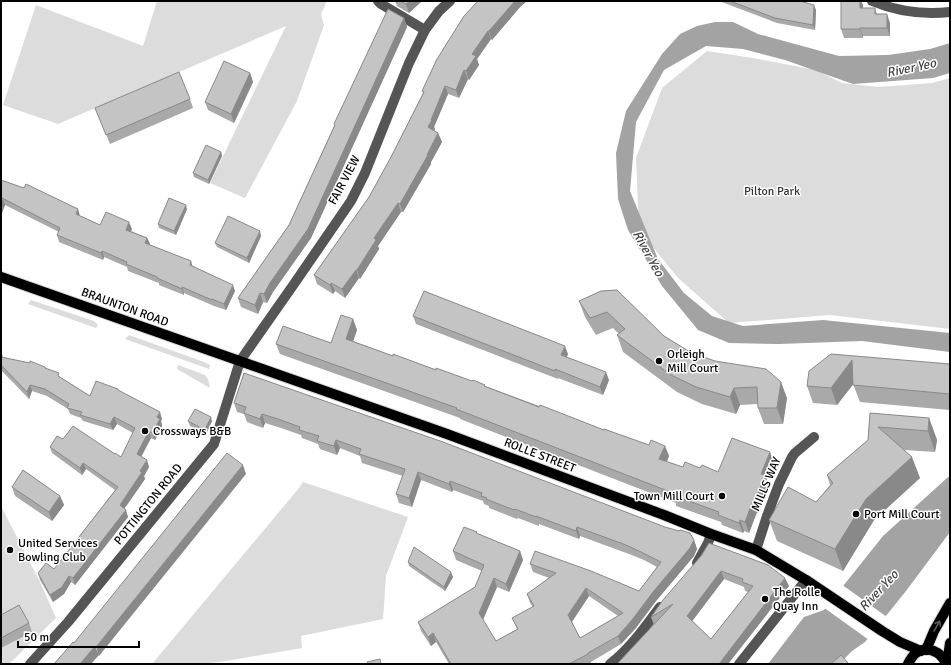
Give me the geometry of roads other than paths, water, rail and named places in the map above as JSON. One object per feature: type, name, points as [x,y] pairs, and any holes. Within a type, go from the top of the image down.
[{"type":"main road","name":"BRAUNTON ROAD","points":[[1,277],[240,361]]},
{"type":"main road","name":"ROLLE STREET","points":[[240,361],[447,434],[756,550],[806,580],[900,642],[923,650],[937,652],[943,657],[946,664]]},
{"type":"main road","points":[[908,664],[916,652],[923,650],[950,603]]},
{"type":"main road","points":[[900,642],[908,664]]},
{"type":"main road","points":[[946,664],[950,643]]},
{"type":"street","points":[[378,1],[387,8],[425,30]]},
{"type":"street","name":"FAIR VIEW","points":[[240,361],[350,200],[365,173],[409,63],[425,30],[439,11],[450,1]]},
{"type":"street","points":[[872,1],[886,7],[908,12],[933,14],[950,12]]},
{"type":"street","name":"POTTINGTON ROAD","points":[[30,664],[68,622],[214,444],[240,361]]},
{"type":"street","name":"MILLS WAY","points":[[756,550],[779,484],[792,457],[814,437]]},
{"type":"street","points":[[690,572],[699,560],[711,534]]},
{"type":"street","points":[[739,664],[806,580]]},
{"type":"street","points":[[610,664],[640,633],[666,600]]},
{"type":"water","name":"River Yeo","points":[[715,22],[733,22],[758,34],[839,56],[888,55],[930,49],[950,43],[950,73],[933,78],[853,84],[785,60],[743,49],[706,46],[664,70],[636,122],[630,191],[658,259],[684,293],[712,316],[743,326],[823,320],[950,333],[950,352],[862,341],[779,344],[729,343],[698,330],[662,286],[628,230],[618,199],[616,153],[626,111],[662,54],[680,34],[697,26]]},
{"type":"water","name":"River Yeo","points":[[950,476],[950,532],[906,591],[865,642],[852,651],[839,664],[768,664],[804,617],[824,610],[883,536]]},
{"type":"place","name":"Orleigh Mill Court","points":[[659,361]]},
{"type":"place","name":"Crossways B&B","points":[[145,431]]},
{"type":"place","name":"Town Mill Court","points":[[722,496]]},
{"type":"place","name":"Port Mill Court","points":[[856,514]]},
{"type":"place","name":"United Services Bowling Club","points":[[10,550]]},
{"type":"place","name":"The Rolle Quay Inn","points":[[765,599]]},
{"type":"park label","name":"Pilton Park","points":[[772,191]]}]
